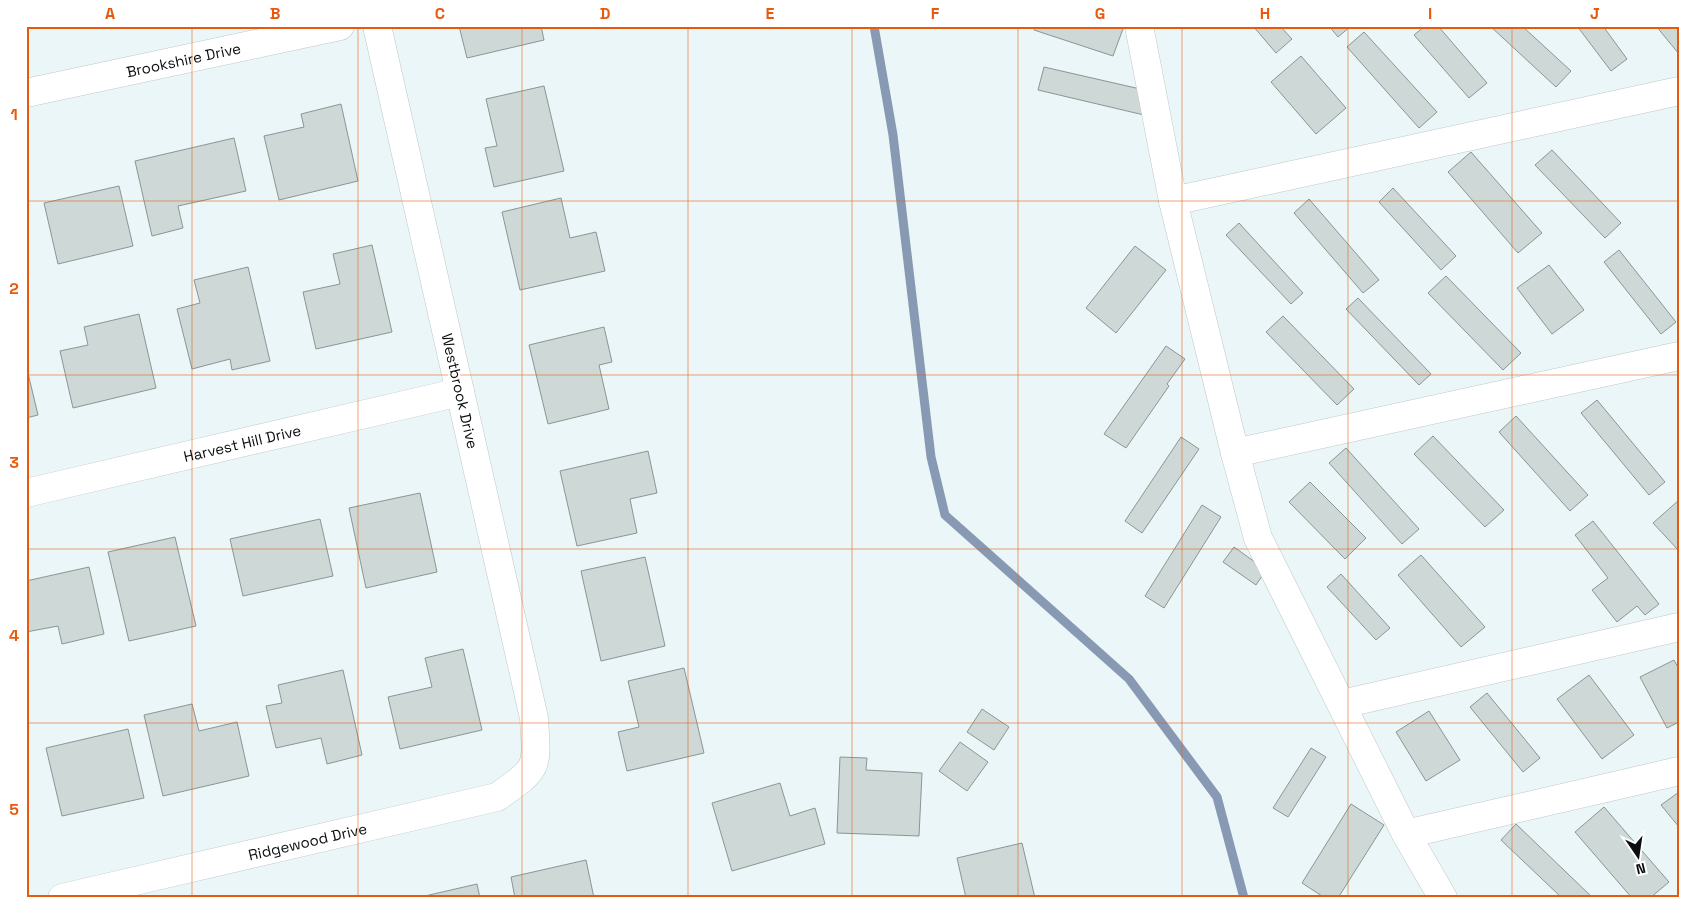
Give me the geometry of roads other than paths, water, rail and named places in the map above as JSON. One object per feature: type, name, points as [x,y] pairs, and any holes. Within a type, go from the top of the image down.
[{"type":"street","name":"Brookshire Drive","points":[[26,94],[340,26]]},
{"type":"street","name":"Westbrook Drive","points":[[378,26],[534,718],[536,757]]},
{"type":"street","points":[[1139,26],[1173,201],[1235,453],[1258,538],[1406,834],[1443,898]]},
{"type":"street","points":[[1173,201],[1679,91]]},
{"type":"street","points":[[1235,453],[1679,356]]},
{"type":"street","name":"Harvest Hill Drive","points":[[26,493],[460,392]]},
{"type":"street","points":[[1342,704],[1679,627]]},
{"type":"street","name":"Ridgewood Drive","points":[[62,898],[497,797],[525,778],[534,766],[536,757]]},
{"type":"street","points":[[1406,834],[1679,770]]},
{"type":"waterway","points":[[874,26],[893,135],[931,457],[945,515],[1129,679],[1217,797],[1244,898]]}]
